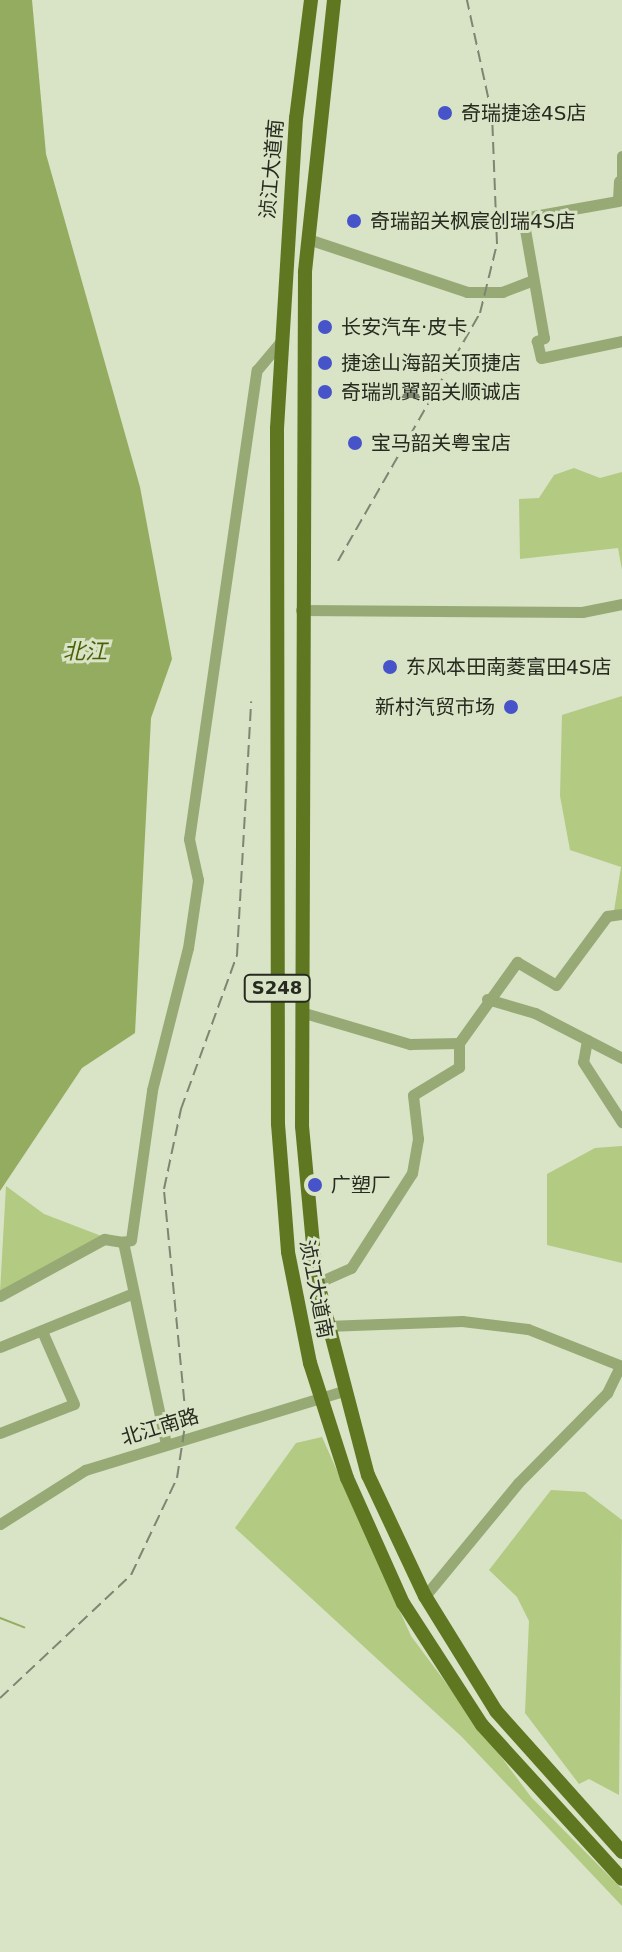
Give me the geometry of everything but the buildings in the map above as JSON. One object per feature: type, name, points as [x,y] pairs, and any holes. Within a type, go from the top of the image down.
[{"type":"main road","name":"浈江大道南","points":[[311,0],[281,341],[277,610],[279,1163],[293,1281],[321,1397],[365,1524],[419,1632],[537,1793],[622,1879]]},
{"type":"main road","name":"浈江大道南","points":[[334,0],[308,239],[304,341],[301,1012],[305,1179],[317,1283],[343,1391],[368,1475],[425,1596],[496,1711],[622,1852]]},
{"type":"main road","points":[[281,341],[304,341]]},
{"type":"main road","points":[[277,610],[301,610]]},
{"type":"street","points":[[622,156],[618,201],[523,218],[530,281],[544,338],[537,341],[541,358],[622,341]]},
{"type":"street","points":[[308,239],[467,292],[502,292],[530,281]]},
{"type":"street","points":[[0,1296],[104,1239],[131,1240],[152,1090],[188,948],[198,880],[189,839],[257,370],[281,341]]},
{"type":"street","points":[[301,610],[582,612],[622,604]]},
{"type":"street","points":[[317,1283],[351,1268],[412,1173],[418,1146],[413,1095],[459,1067],[459,1043],[487,999],[517,962],[556,985],[607,916],[622,914]]},
{"type":"street","points":[[487,999],[587,1040],[622,1058]]},
{"type":"street","points":[[301,1012],[410,1044],[459,1043]]},
{"type":"street","points":[[587,1040],[583,1062],[622,1122]]},
{"type":"street","points":[[123,1242],[131,1294],[166,1444]]},
{"type":"street","points":[[0,1347],[131,1294]]},
{"type":"street","points":[[326,1326],[462,1321],[532,1329],[621,1366],[607,1393],[507,1494],[425,1596]]},
{"type":"street","points":[[0,1433],[74,1404],[42,1331]]},
{"type":"street","name":"北江南路","points":[[0,1524],[57,1482],[166,1444],[343,1391]]},
{"type":"shaded area","points":[[574,468],[600,478],[622,472],[622,570],[618,548],[520,559],[519,499],[539,498],[554,475]]},
{"type":"shaded area","points":[[622,696],[622,910],[614,911],[621,867],[570,850],[560,796],[562,715]]},
{"type":"shaded area","points":[[622,1146],[622,1263],[547,1245],[547,1174],[595,1148]]},
{"type":"shaded area","points":[[6,1186],[44,1214],[104,1237],[0,1292]]},
{"type":"shaded area","points":[[322,1437],[411,1636],[531,1797],[622,1889],[622,1906],[462,1737],[235,1528],[296,1443]]},
{"type":"shaded area","points":[[551,1490],[585,1492],[622,1520],[619,1795],[589,1779],[579,1784],[525,1713],[529,1621],[517,1597],[489,1570]]},
{"type":"water","name":"北江","points":[[0,0],[32,0],[46,154],[140,487],[172,659],[151,718],[135,1033],[82,1068],[0,1191]]},
{"type":"waterway","points":[[0,1618],[24,1627]]},
{"type":"railway","points":[[338,561],[480,313],[497,244],[492,115],[467,0]]},
{"type":"railway","points":[[0,1698],[131,1575],[177,1478],[186,1419],[164,1189],[181,1109],[237,955],[251,701]]},
{"type":"place","name":"奇瑞捷途4S店","points":[[445,113]]},
{"type":"place","name":"奇瑞韶关枫宸创瑞4S店","points":[[354,221]]},
{"type":"place","name":"长安汽车·皮卡","points":[[325,327]]},
{"type":"place","name":"捷途山海韶关顶捷店","points":[[325,363]]},
{"type":"place","name":"奇瑞凯翼韶关顺诚店","points":[[325,392]]},
{"type":"place","name":"宝马韶关粤宝店","points":[[355,443]]},
{"type":"place","name":"东风本田南菱富田4S店","points":[[390,667]]},
{"type":"place","name":"新村汽贸市场","points":[[511,707]]},
{"type":"place","name":"广塑厂","points":[[315,1185]]}]
